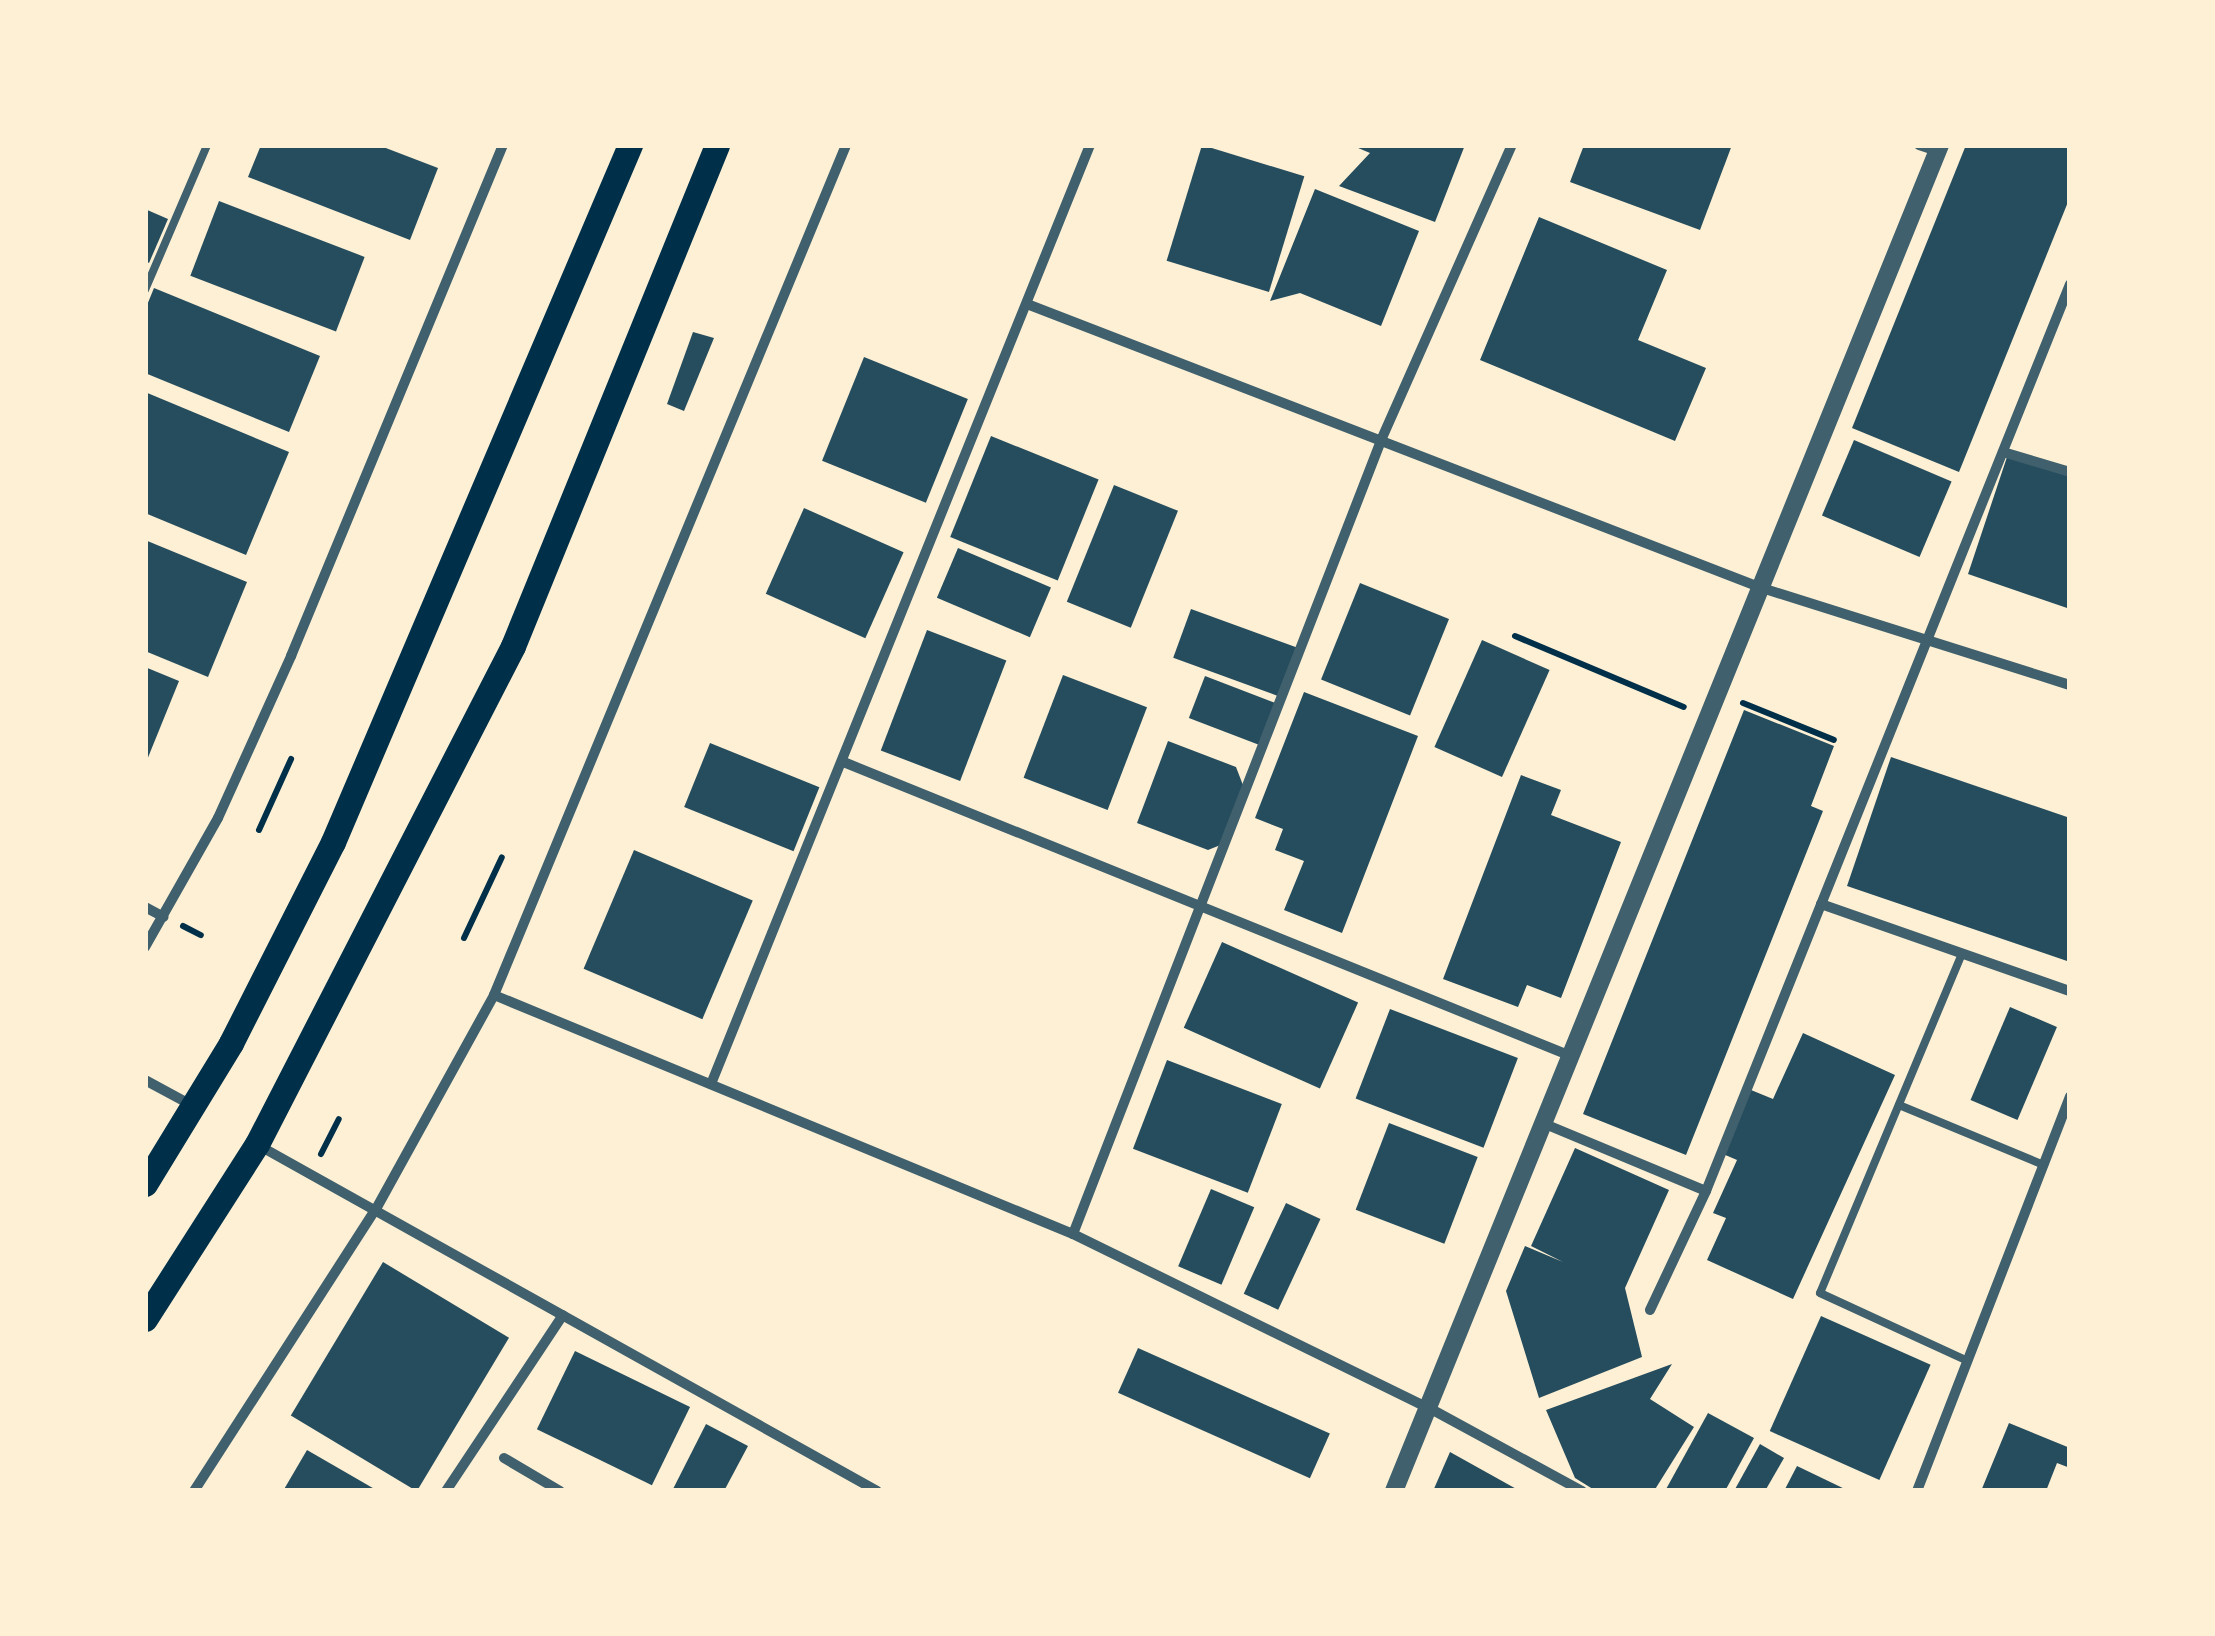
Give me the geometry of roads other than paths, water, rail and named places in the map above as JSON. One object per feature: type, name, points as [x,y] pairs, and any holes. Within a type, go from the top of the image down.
[{"type":"main road","points":[[145,1184],[196,1107],[333,842],[630,145]]},
{"type":"main road","points":[[145,1319],[256,1144],[512,646],[717,145]]},
{"type":"street","points":[[145,947],[164,917],[291,656],[503,145]]},
{"type":"street","points":[[194,1491],[376,1210],[494,995],[846,145]]},
{"type":"street","points":[[712,1084],[846,763],[1090,145]]},
{"type":"street","points":[[1073,1234],[1204,906],[1382,438],[1512,145]]},
{"type":"street","points":[[1394,1491],[1762,588],[1932,147]]},
{"type":"street","points":[[1650,1310],[1706,1191],[2070,284]]},
{"type":"street","points":[[1027,304],[1762,588],[2070,684]]},
{"type":"street","points":[[2003,452],[2070,472]]},
{"type":"street","points":[[846,763],[1572,1056]]},
{"type":"street","points":[[1821,904],[1960,956],[2070,991]]},
{"type":"street","points":[[145,907],[164,917]]},
{"type":"street","points":[[494,995],[1073,1234],[1431,1408],[1582,1491]]},
{"type":"street","points":[[145,1080],[196,1107]]},
{"type":"street","points":[[1918,1491],[2070,1097]]},
{"type":"street","points":[[1546,1124],[1706,1191]]},
{"type":"street","points":[[256,1144],[876,1491]]},
{"type":"street","points":[[446,1491],[563,1315]]},
{"type":"street","points":[[504,1458],[560,1491]]},
{"type":"lane","points":[[146,287],[207,145]]},
{"type":"lane","points":[[1960,956],[1820,1293],[1968,1361]]},
{"type":"lane","points":[[1899,1105],[2044,1165]]}]
